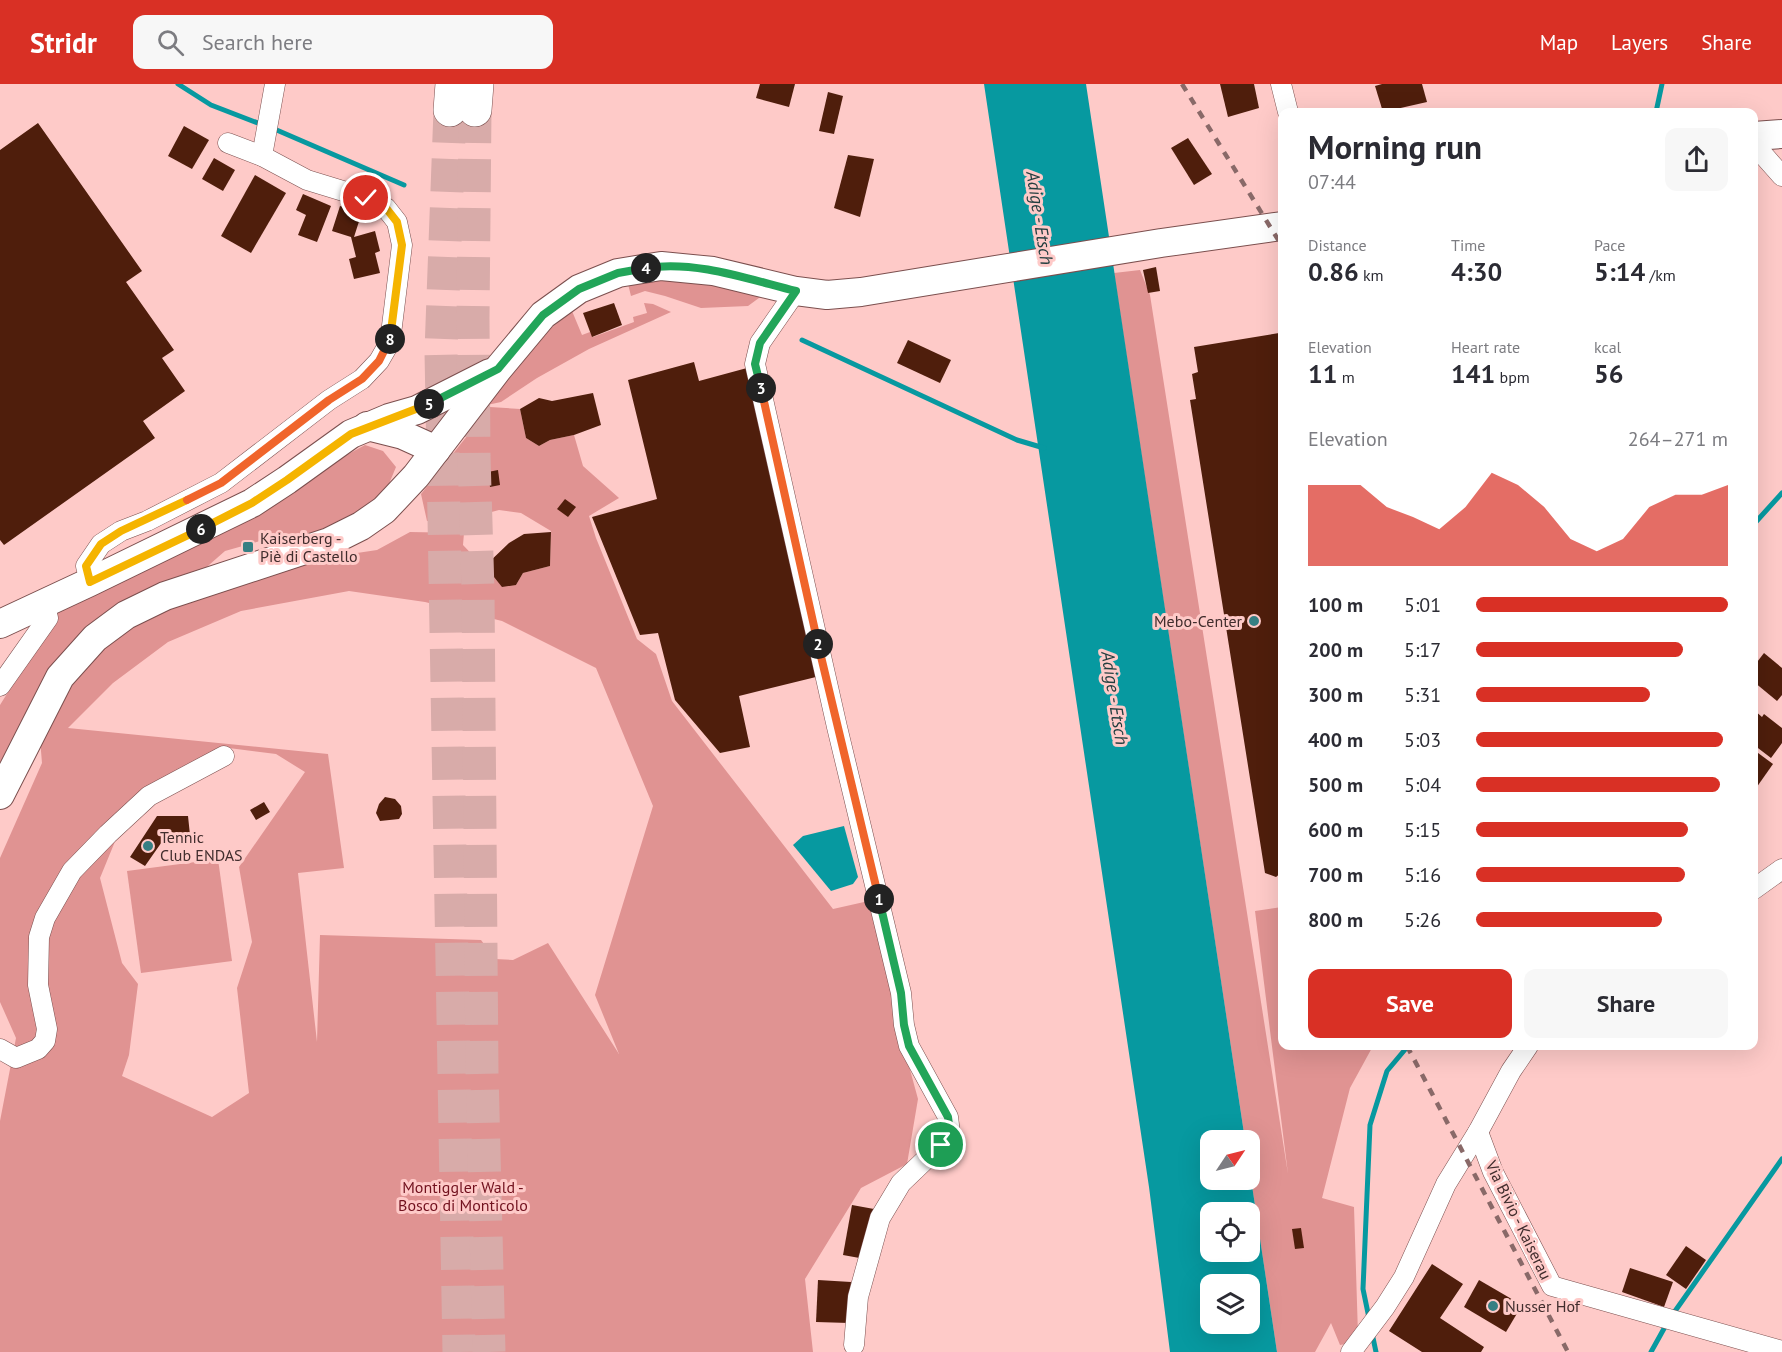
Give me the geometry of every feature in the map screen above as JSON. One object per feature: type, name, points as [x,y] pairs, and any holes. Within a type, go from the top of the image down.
[{"type":"main road","points":[[0,795],[60,677],[95,638],[126,615],[165,596],[329,542],[361,526],[384,510],[417,476],[498,369],[543,315],[579,289],[618,273],[661,266],[713,271],[796,291],[827,295],[861,292],[988,270],[1278,227]]},
{"type":"main road","points":[[0,624],[252,503],[351,434],[367,426],[417,410],[498,369]]},
{"type":"main road","points":[[417,410],[437,420],[444,440]]},
{"type":"main road","points":[[367,426],[403,435],[444,440]]},
{"type":"main road","points":[[403,435],[417,476]]},
{"type":"street","points":[[260,84],[272,100],[263,148]]},
{"type":"street","points":[[1281,84],[1287,108]]},
{"type":"street","points":[[1764,136],[1759,150],[1782,176]]},
{"type":"street","points":[[90,582],[86,566],[101,544],[121,531],[147,521],[221,483],[329,400],[362,379],[379,361],[390,342],[402,245],[397,222],[386,208],[366,198],[307,180],[263,148],[228,143]]},
{"type":"street","points":[[796,291],[760,343],[755,364],[837,727],[901,993],[904,1025],[909,1046],[948,1117],[950,1133],[941,1145]]},
{"type":"street","points":[[0,686],[48,618],[44,603]]},
{"type":"street","points":[[0,1049],[16,1058],[38,1049],[45,1041],[47,1029],[38,985],[39,937],[45,918],[72,871],[149,796],[224,756]]},
{"type":"street","points":[[1758,886],[1782,869]]},
{"type":"street","name":"Via Bivio - Kaiserau","points":[[1355,1347],[1385,1307],[1415,1255],[1446,1184],[1525,1050]]},
{"type":"street","name":"Via Bivio - Kaiserau","points":[[1478,1132],[1494,1172],[1552,1286],[1782,1351]]},
{"type":"street","points":[[854,1345],[858,1297],[880,1218],[901,1183],[924,1161]]},
{"type":"green space","points":[[1140,270],[1150,295],[1288,1174],[1255,911],[1278,908],[1278,1050],[1371,1050],[1350,1088],[1322,1198],[1354,1207],[1358,1335],[1350,1343],[1340,1345],[1331,1323],[1315,1352],[1277,1352],[1260,1239],[1260,1202],[1254,1202],[1253,1190],[1260,1190],[1260,1130],[1243,1130],[1114,273]]},
{"type":"green space","points":[[678,278],[763,295],[748,306],[701,308],[645,291],[631,296],[628,284]]},
{"type":"green space","points":[[644,303],[653,304],[671,312],[589,349],[537,378],[501,402],[487,405],[545,333],[572,311],[582,335],[590,332],[593,337],[634,322],[633,317],[647,313]]},
{"type":"green space","name":"Montiggler Wald - Bosco di Monticolo","points":[[490,407],[520,409],[526,438],[539,446],[550,440],[574,435],[583,466],[619,498],[589,516],[637,639],[656,654],[672,701],[833,909],[873,900],[903,1044],[918,1099],[907,1164],[861,1188],[805,1279],[813,1352],[0,1352],[0,1121],[16,1038],[0,1002],[0,858],[42,763],[40,739],[74,681],[103,646],[136,615],[284,564],[377,550],[410,532],[464,533],[463,545],[502,586],[516,585],[523,573],[550,566],[551,531],[521,513],[499,510],[458,521],[427,521],[421,494]],"holes":[[[349,591],[425,602],[502,621],[596,668],[653,806],[595,995],[619,1054],[548,943],[513,960],[495,959],[481,940],[320,935],[317,1042],[298,873],[344,868],[328,754],[68,728],[113,683],[168,642],[241,611]],[[221,747],[276,754],[305,772],[239,867],[252,942],[237,988],[249,1093],[212,1117],[122,1076],[129,1055],[138,984],[122,963],[100,878],[123,822],[187,765]]]},
{"type":"green space","points":[[365,445],[383,451],[396,467],[386,491],[350,521],[297,541],[281,535],[225,551],[201,572],[135,600],[0,773],[0,705],[58,612]]},
{"type":"green space","points":[[218,859],[232,961],[141,973],[127,871]]},
{"type":"water","name":"Adige - Etsch","points":[[984,84],[1086,84],[1243,1130],[1200,1130],[1200,1190],[1253,1190],[1254,1202],[1200,1202],[1200,1262],[1260,1262],[1260,1239],[1277,1352],[1170,1352],[1149,1187]]},
{"type":"water","points":[[844,826],[858,877],[853,884],[831,891],[793,845],[803,836]]},
{"type":"building","points":[[760,84],[795,84],[789,107],[756,98]]},
{"type":"building","points":[[1220,84],[1254,84],[1259,108],[1228,117]]},
{"type":"building","points":[[1422,84],[1427,102],[1401,108],[1382,108],[1375,86]]},
{"type":"building","points":[[828,92],[843,96],[834,134],[819,131]]},
{"type":"building","points":[[38,123],[142,271],[126,282],[174,350],[162,358],[185,391],[143,421],[155,438],[4,545],[0,540],[0,150]]},
{"type":"building","points":[[184,126],[209,140],[192,169],[168,156]]},
{"type":"building","points":[[1188,138],[1212,174],[1194,185],[1171,148]]},
{"type":"building","points":[[848,155],[874,159],[860,217],[834,208]]},
{"type":"building","points":[[214,158],[235,170],[223,191],[202,179]]},
{"type":"building","points":[[255,175],[286,193],[251,253],[221,236]]},
{"type":"building","points":[[303,194],[331,206],[317,242],[298,235],[306,215],[296,210]]},
{"type":"building","points":[[340,206],[362,212],[354,237],[375,231],[380,251],[375,253],[380,273],[354,279],[349,259],[356,257],[351,237],[332,231]]},
{"type":"building","points":[[1156,267],[1160,291],[1148,293],[1143,270]]},
{"type":"building","points":[[614,303],[622,325],[592,337],[583,313]]},
{"type":"building","name":"Mebo-Center","points":[[1278,333],[1278,875],[1276,877],[1265,873],[1190,400],[1196,399],[1192,374],[1198,372],[1194,347]]},
{"type":"building","points":[[908,340],[951,360],[940,383],[897,363]]},
{"type":"building","points":[[694,362],[699,381],[747,368],[820,676],[739,696],[750,747],[720,753],[675,700],[658,633],[640,635],[592,517],[657,499],[628,380]]},
{"type":"building","points":[[593,393],[601,425],[574,435],[550,440],[539,446],[526,438],[520,409],[539,398],[552,401]]},
{"type":"building","points":[[498,470],[500,485],[490,487],[488,472]]},
{"type":"building","points":[[565,499],[576,507],[568,517],[557,509]]},
{"type":"building","points":[[551,532],[550,566],[523,573],[516,585],[502,587],[485,566],[509,543],[524,534]]},
{"type":"building","points":[[1764,653],[1782,668],[1782,695],[1777,701],[1758,685],[1758,661]]},
{"type":"building","points":[[1758,714],[1762,717],[1764,714],[1782,728],[1782,743],[1771,758],[1758,748]]},
{"type":"building","points":[[1758,753],[1773,764],[1758,785]]},
{"type":"building","points":[[385,797],[395,799],[401,806],[402,814],[399,819],[380,821],[376,813]]},
{"type":"building","points":[[264,802],[270,812],[256,820],[250,810]]},
{"type":"building","name":"Tennic Club ENDAS","points":[[157,816],[188,816],[190,835],[166,836],[145,866],[130,857]]},
{"type":"building","points":[[852,1205],[874,1209],[865,1259],[843,1255]]},
{"type":"building","points":[[1301,1228],[1304,1248],[1295,1249],[1292,1229]]},
{"type":"building","points":[[1686,1246],[1706,1260],[1686,1289],[1666,1275]]},
{"type":"building","points":[[1432,1264],[1463,1284],[1440,1318],[1484,1347],[1481,1352],[1422,1352],[1389,1331]]},
{"type":"building","points":[[1630,1268],[1673,1282],[1664,1307],[1622,1292]]},
{"type":"building","points":[[818,1280],[851,1282],[849,1323],[816,1322]]},
{"type":"building","name":"Nusser Hof","points":[[1479,1280],[1522,1305],[1506,1332],[1464,1307]]},
{"type":"waterway","points":[[178,84],[211,105],[263,125]]},
{"type":"waterway","points":[[1657,108],[1662,84]]},
{"type":"waterway","points":[[272,128],[404,185]]},
{"type":"waterway","points":[[802,340],[1017,440],[1044,448]]},
{"type":"waterway","points":[[1758,520],[1782,493]]},
{"type":"waterway","points":[[1369,1318],[1363,1289],[1370,1125],[1387,1071],[1405,1050]]},
{"type":"waterway","points":[[1673,1314],[1782,1159]]},
{"type":"waterway","points":[[1651,1352],[1666,1325]]},
{"type":"waterway","points":[[1372,1333],[1376,1352]]},
{"type":"tunnel","points":[[450,110],[441,351],[459,1352]]},
{"type":"tunnel","points":[[475,110],[474,456],[478,591],[482,1072],[489,1352]]},
{"type":"railway","points":[[1182,84],[1278,240]]},
{"type":"railway","points":[[1409,1050],[1568,1352]]},
{"type":"place","name":"Kaiserberg - Piè di Castello","points":[[248,547]]},
{"type":"place","name":"Mebo-Center","points":[[1254,621]]},
{"type":"place","name":"Tennic Club ENDAS","points":[[148,846]]},
{"type":"place","name":"Nusser Hof","points":[[1493,1306]]},
{"type":"route","points":[[366,198],[386,208],[397,222],[402,245],[390,342],[379,361],[362,379],[329,400],[221,483],[147,521],[121,531],[101,544],[86,566],[90,582],[252,503],[351,434],[389,418],[417,410],[498,369],[543,315],[579,289],[618,273],[661,266],[713,271],[796,291],[760,343],[755,364],[837,727],[901,993],[904,1025],[909,1046],[948,1117],[950,1133],[941,1145]]}]
